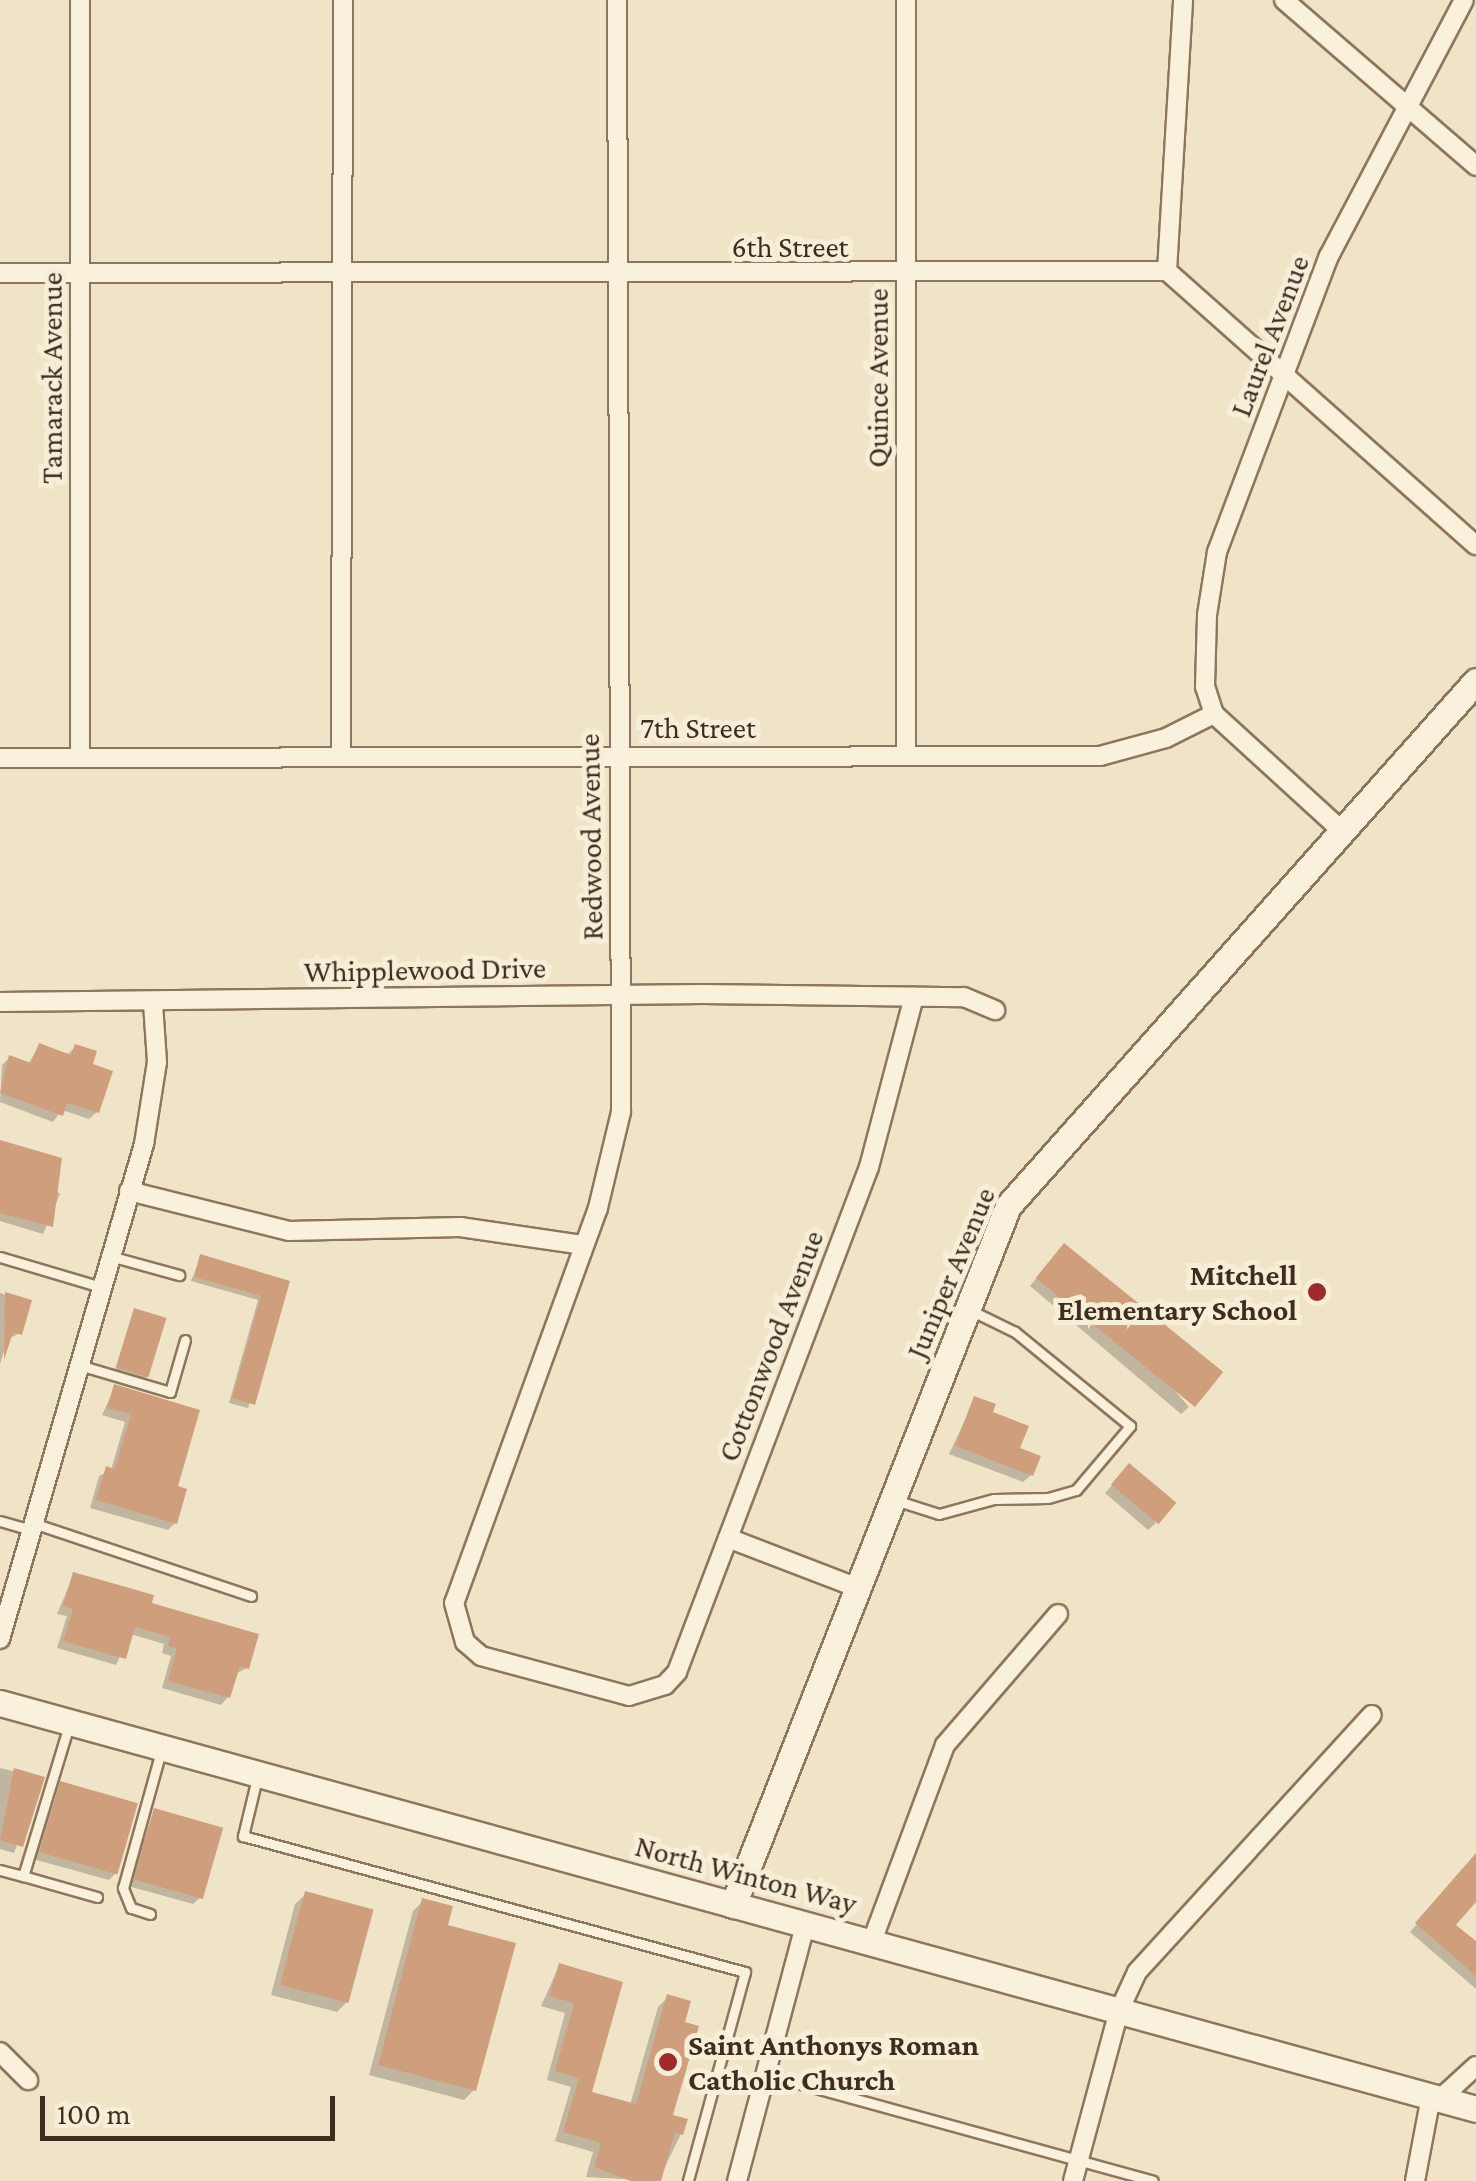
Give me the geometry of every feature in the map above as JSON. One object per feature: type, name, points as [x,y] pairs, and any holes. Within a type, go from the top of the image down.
[{"type":"main road","name":"Juniper Avenue","points":[[733,1905],[1008,1206],[1476,681]]},
{"type":"main road","name":"North Winton Way","points":[[0,1703],[1476,2108]]},
{"type":"street","name":"Tamarack Avenue","points":[[80,0],[80,756]]},
{"type":"street","points":[[342,0],[342,755]]},
{"type":"street","name":"Redwood Avenue","points":[[617,0],[620,994],[616,1149],[454,1603],[465,1642],[481,1656],[629,1696],[646,1694]]},
{"type":"street","name":"Quince Avenue","points":[[906,0],[906,755]]},
{"type":"street","points":[[1182,0],[1167,271],[1476,545]]},
{"type":"street","points":[[1284,0],[1476,166]]},
{"type":"street","name":"Laurel Avenue","points":[[1214,714],[1204,687],[1218,552],[1329,256],[1464,0]]},
{"type":"street","name":"6th Street","points":[[0,273],[905,275],[1167,271]]},
{"type":"street","points":[[1214,714],[1341,830]]},
{"type":"street","name":"7th Street","points":[[0,758],[1100,756],[1166,738],[1214,714]]},
{"type":"street","name":"Whipplewood Drive","points":[[0,1002],[620,994],[964,997],[995,1010]]},
{"type":"street","name":"Cottonwood Avenue","points":[[646,1694],[677,1672],[868,1167],[914,997]]},
{"type":"street","points":[[0,1639],[129,1191],[157,1062],[153,1003]]},
{"type":"street","points":[[129,1191],[289,1231],[460,1227],[584,1246]]},
{"type":"street","points":[[728,1538],[858,1588]]},
{"type":"street","points":[[871,1944],[945,1745],[1058,1614]]},
{"type":"street","points":[[1073,2181],[1120,2011],[1136,1972],[1372,1715]]},
{"type":"street","points":[[736,2181],[805,1925]]},
{"type":"street","points":[[0,2052],[28,2080]]},
{"type":"street","points":[[1415,2181],[1436,2097],[1476,2066]]},
{"type":"lane","points":[[110,1256],[179,1275]]},
{"type":"lane","points":[[0,1257],[102,1287]]},
{"type":"lane","points":[[893,1499],[939,1514],[994,1500],[1048,1498],[1076,1490],[1130,1426],[1015,1332],[968,1309]]},
{"type":"lane","points":[[79,1365],[170,1392],[185,1340]]},
{"type":"lane","points":[[0,1520],[32,1526],[251,1596]]},
{"type":"lane","points":[[23,1876],[70,1722]]},
{"type":"lane","points":[[150,1914],[131,1908],[124,1888],[162,1748]]},
{"type":"lane","points":[[258,1775],[242,1836],[745,1972],[688,2181]]},
{"type":"lane","points":[[0,1870],[97,1897]]},
{"type":"lane","points":[[765,2074],[1153,2181]]},
{"type":"building","points":[[39,1043],[71,1055],[75,1044],[97,1051],[93,1064],[113,1071],[99,1113],[67,1103],[63,1116],[0,1093],[9,1055],[31,1063]]},
{"type":"building","points":[[0,1140],[62,1158],[53,1227],[0,1213]]},
{"type":"building","points":[[1064,1243],[1223,1372],[1195,1407],[1036,1278]]},
{"type":"building","points":[[200,1254],[290,1281],[255,1405],[232,1398],[261,1296],[194,1277]]},
{"type":"building","points":[[5,1292],[32,1300],[22,1335],[13,1332],[4,1360]]},
{"type":"building","points":[[134,1308],[167,1318],[148,1377],[116,1367]]},
{"type":"building","points":[[114,1384],[200,1410],[178,1486],[187,1489],[177,1524],[96,1500],[106,1466],[115,1469],[131,1414],[107,1408]]},
{"type":"building","points":[[974,1396],[996,1404],[993,1412],[1029,1426],[1020,1448],[1041,1456],[1033,1476],[955,1446]]},
{"type":"building","points":[[1129,1463],[1176,1503],[1158,1524],[1111,1484]]},
{"type":"building","points":[[73,1572],[154,1595],[152,1603],[259,1634],[249,1669],[240,1666],[230,1698],[168,1681],[177,1648],[168,1646],[170,1637],[135,1627],[126,1659],[63,1641],[73,1609],[63,1606]]},
{"type":"building","points":[[14,1768],[45,1777],[23,1847],[0,1840]]},
{"type":"building","points":[[60,1781],[138,1803],[117,1874],[40,1852]]},
{"type":"building","points":[[154,1808],[223,1828],[203,1899],[134,1879]]},
{"type":"building","points":[[1476,1853],[1476,1902],[1456,1925],[1476,1941],[1476,1976],[1415,1923]]},
{"type":"building","points":[[305,1891],[374,1909],[348,2003],[280,1985]]},
{"type":"building","points":[[422,1898],[453,1906],[448,1925],[516,1943],[476,2091],[378,2065]]},
{"type":"building","points":[[559,1963],[623,1982],[592,2092],[636,2104],[667,1994],[691,2001],[685,2022],[699,2026],[673,2115],[688,2119],[683,2135],[675,2132],[661,2181],[631,2181],[594,2167],[601,2143],[563,2132],[579,2078],[555,2071],[574,2003],[549,1996]]},
{"type":"place","name":"Mitchell Elementary School","points":[[1317,1292]]},
{"type":"place","name":"Saint Anthonys Roman Catholic Church","points":[[668,2062]]}]
